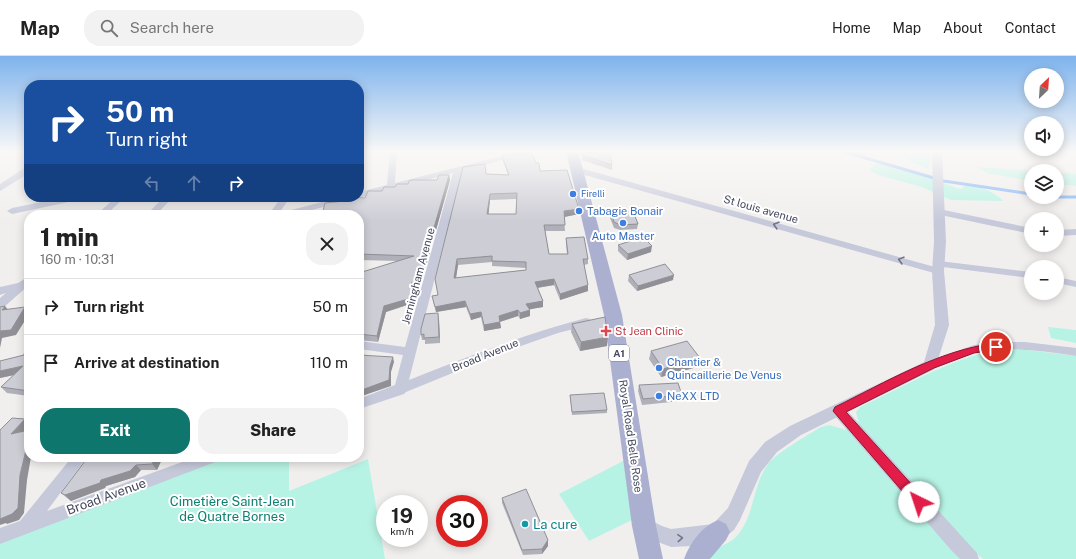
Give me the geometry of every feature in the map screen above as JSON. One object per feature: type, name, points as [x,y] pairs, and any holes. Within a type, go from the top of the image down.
[{"type":"main road","name":"Royal Road Belle Rose","points":[[578,174],[613,315],[644,526],[651,559]]},
{"type":"main road","points":[[696,559],[704,546],[718,532]]},
{"type":"street","points":[[0,188],[21,174]]},
{"type":"street","points":[[391,174],[391,187]]},
{"type":"street","points":[[364,194],[435,174]]},
{"type":"street","name":"Jerningham Avenue","points":[[400,390],[456,174]]},
{"type":"street","name":"St louis avenue","points":[[593,174],[938,268],[1024,274]]},
{"type":"street","points":[[930,365],[942,325],[938,268],[939,212],[937,174]]},
{"type":"street","points":[[12,211],[54,202]]},
{"type":"street","points":[[107,210],[115,202]]},
{"type":"street","points":[[156,210],[164,202]]},
{"type":"street","points":[[301,210],[328,202]]},
{"type":"street","points":[[939,212],[1024,230]]},
{"type":"street","points":[[1064,233],[1076,232]]},
{"type":"street","points":[[1064,281],[1075,283]]},
{"type":"street","points":[[0,291],[24,283]]},
{"type":"street","points":[[0,304],[24,284]]},
{"type":"street","name":"Broad Avenue","points":[[364,402],[400,390],[513,344],[556,329],[613,315]]},
{"type":"street","points":[[364,346],[410,352]]},
{"type":"street","points":[[644,526],[655,534],[668,538],[682,539],[718,532],[728,523],[757,463],[771,447],[816,419],[839,411],[930,365],[974,350],[996,347],[1045,347],[1076,352]]},
{"type":"street","points":[[839,411],[971,559]]},
{"type":"street","points":[[26,526],[76,462]]},
{"type":"street","name":"Broad Avenue","points":[[0,536],[199,462]]},
{"type":"green space","points":[[923,174],[956,188],[962,189],[966,184],[975,186],[991,192],[1003,201],[951,200],[922,187],[878,175]]},
{"type":"green space","points":[[995,174],[1024,174],[1024,180]]},
{"type":"green space","points":[[1064,174],[1076,174],[1076,186],[1064,185]]},
{"type":"green space","points":[[1048,327],[1076,330],[1076,343],[1051,338]]},
{"type":"green space","points":[[1028,350],[1076,356],[1076,559],[983,559],[970,549],[859,424],[856,412],[860,407],[934,371],[964,359],[991,352]]},
{"type":"green space","points":[[829,425],[847,430],[960,559],[703,559],[711,552],[736,537],[742,529],[747,520],[759,482],[768,464],[785,450],[808,435],[821,427]]},
{"type":"green space","name":"Cimetière Saint-Jean de Quatre Bornes","points":[[368,459],[376,506],[376,547],[383,547],[385,559],[0,559],[0,540],[211,462],[289,462],[289,491],[361,462],[364,462]]},
{"type":"green space","points":[[625,460],[640,516],[589,541],[559,494]]},
{"type":"building","points":[[461,174],[568,174],[579,209],[564,211],[565,225],[544,225],[549,254],[568,254],[566,238],[584,237],[588,259],[583,259],[588,285],[560,294],[554,279],[535,282],[543,301],[526,304],[530,310],[520,313],[518,310],[499,316],[500,322],[484,325],[481,312],[470,314],[465,301],[435,307],[432,296],[438,295],[435,279]],"holes":[[[517,193],[516,214],[487,214],[490,194]],[[492,256],[492,261],[526,262],[526,270],[454,278],[457,259]]]},
{"type":"building","points":[[439,175],[449,175],[419,281],[411,283],[416,292],[415,297],[384,306],[377,336],[364,335],[364,271],[414,256],[364,254],[364,210],[323,210],[325,203],[364,202],[364,198],[368,191],[382,191],[384,187],[395,187],[397,184],[408,184],[409,181],[412,180],[437,180]]},
{"type":"building","points":[[633,211],[638,224],[620,225],[614,222],[611,212]]},
{"type":"building","points":[[643,237],[652,246],[628,254],[618,245]]},
{"type":"building","points":[[665,264],[674,275],[638,286],[629,275]]},
{"type":"building","points":[[5,306],[2,310],[24,307],[11,330],[0,331],[0,307]]},
{"type":"building","points":[[438,313],[439,337],[424,338],[424,334],[421,335],[421,329],[425,314]]},
{"type":"building","points":[[605,317],[608,337],[581,342],[572,324]]},
{"type":"building","points":[[687,341],[700,358],[663,369],[651,351]]},
{"type":"building","points":[[24,355],[24,390],[1,387],[23,366],[0,371],[0,361]]},
{"type":"building","points":[[364,355],[393,357],[390,366],[389,380],[364,389]]},
{"type":"building","points":[[678,383],[682,395],[643,399],[639,385]]},
{"type":"building","points":[[604,393],[607,410],[572,412],[570,395]]},
{"type":"building","points":[[12,418],[24,419],[11,434],[24,431],[24,458],[20,475],[18,508],[12,514],[0,519],[0,430]]},
{"type":"building","points":[[84,462],[153,462],[152,464],[136,465],[130,471],[101,480],[100,483],[65,495],[61,493]]},
{"type":"building","name":"La cure","points":[[526,489],[548,540],[542,549],[522,550],[502,498]]},
{"type":"waterway","points":[[922,174],[944,181],[1024,193]]},
{"type":"waterway","points":[[1064,197],[1076,197]]},
{"type":"place","name":"Firelli","points":[[573,194]]},
{"type":"place","name":"Tabagie Bonair","points":[[579,211]]},
{"type":"place","name":"Auto Master","points":[[623,223]]},
{"type":"place","name":"St Jean Clinic","points":[[606,331]]},
{"type":"place","name":"Chantier & Quincaillerie De Venus","points":[[659,368]]},
{"type":"place","name":"NeXX LTD","points":[[659,396]]},
{"type":"place","name":"La cure","points":[[525,524]]},
{"type":"route","points":[[919,502],[839,411],[930,365],[974,350],[996,347]]}]
